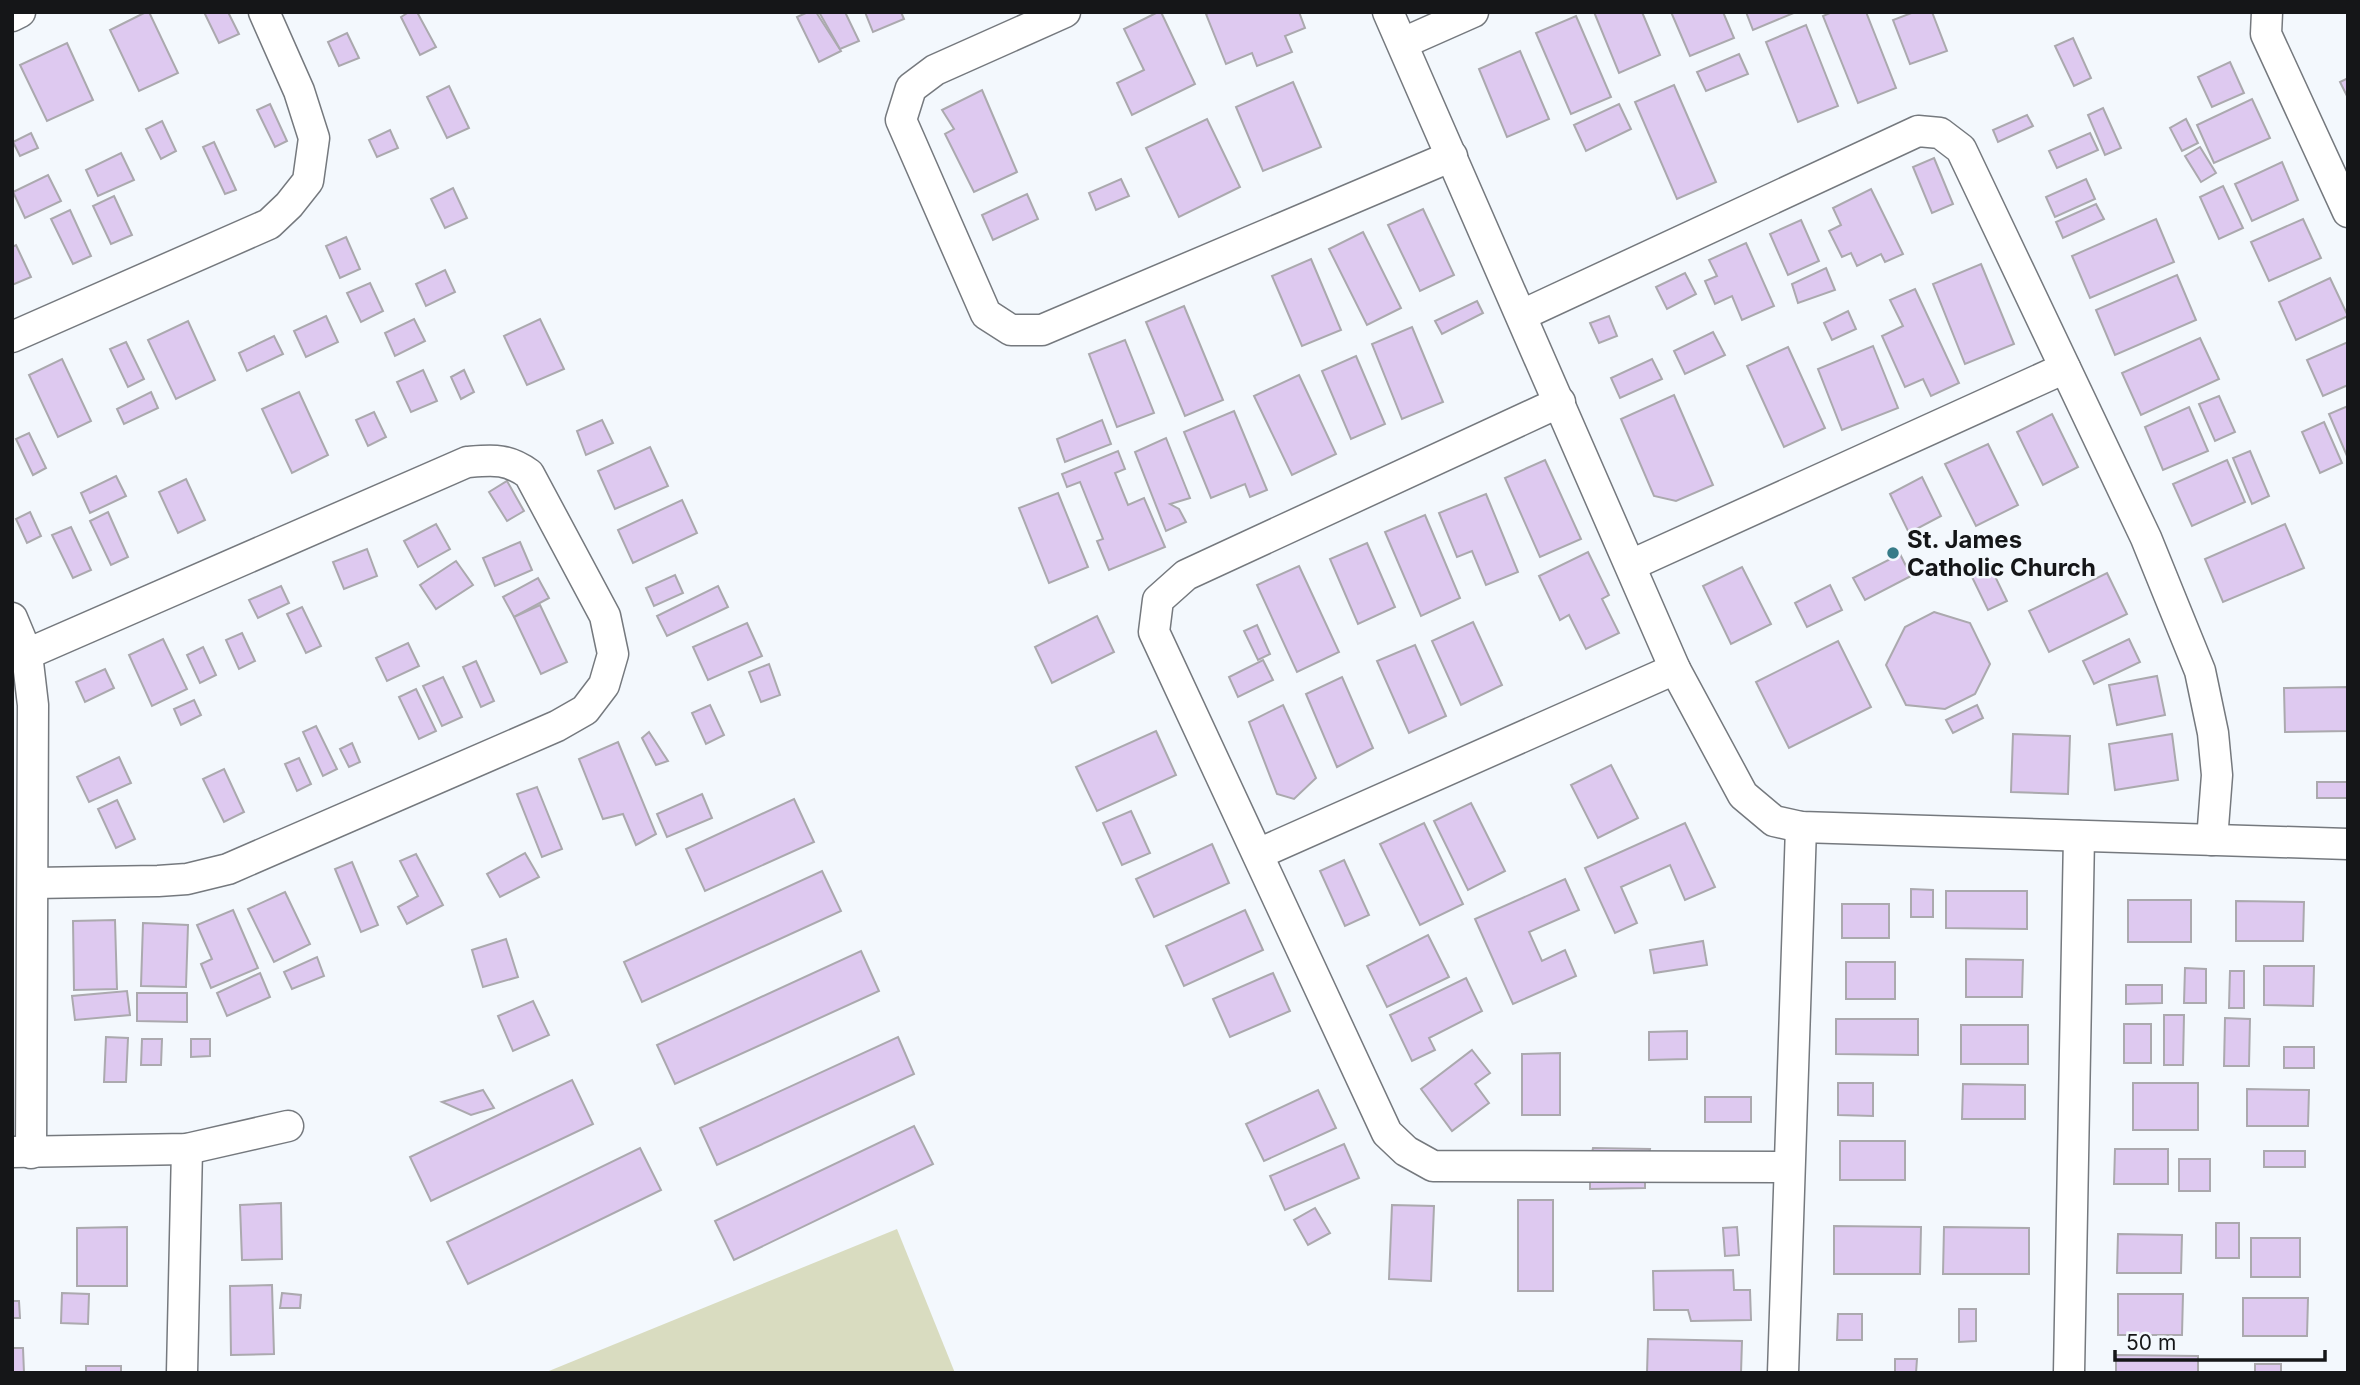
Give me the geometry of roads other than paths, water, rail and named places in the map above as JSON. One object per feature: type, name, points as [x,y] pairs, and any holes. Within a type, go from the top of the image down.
[{"type":"street","points":[[12,16],[20,12]]},
{"type":"street","points":[[12,337],[269,224],[308,181],[314,138],[299,91],[264,12]]},
{"type":"street","points":[[1065,12],[935,69],[911,88],[901,120],[986,314],[1011,330],[1042,330],[1452,156]]},
{"type":"street","points":[[1388,12],[1675,669],[1743,795],[1774,821],[1801,827],[2348,844]]},
{"type":"street","points":[[1403,43],[1473,12]]},
{"type":"street","points":[[2267,12],[2266,34],[2348,212]]},
{"type":"street","points":[[1522,315],[1918,131],[1940,133],[1961,149],[2146,538],[2200,671],[2213,733],[2217,775],[2212,840]]},
{"type":"street","points":[[1631,565],[2065,368]]},
{"type":"street","points":[[1560,402],[1186,575],[1158,600],[1154,632],[1387,1133],[1406,1151],[1433,1166],[1789,1167]]},
{"type":"street","points":[[27,653],[467,463],[495,460],[515,464],[529,474],[606,617],[612,654],[604,685],[585,710],[556,726],[228,869],[187,879],[33,883]]},
{"type":"street","points":[[12,618],[27,653],[33,705],[33,883],[22,1153],[187,1149],[288,1126]]},
{"type":"street","points":[[1258,854],[1675,669]]},
{"type":"street","points":[[1783,1373],[1801,827]]},
{"type":"street","points":[[2069,1373],[2079,836]]},
{"type":"street","points":[[182,1373],[187,1149]]},
{"type":"place","name":"St. James Catholic Church","points":[[1893,553]]}]
